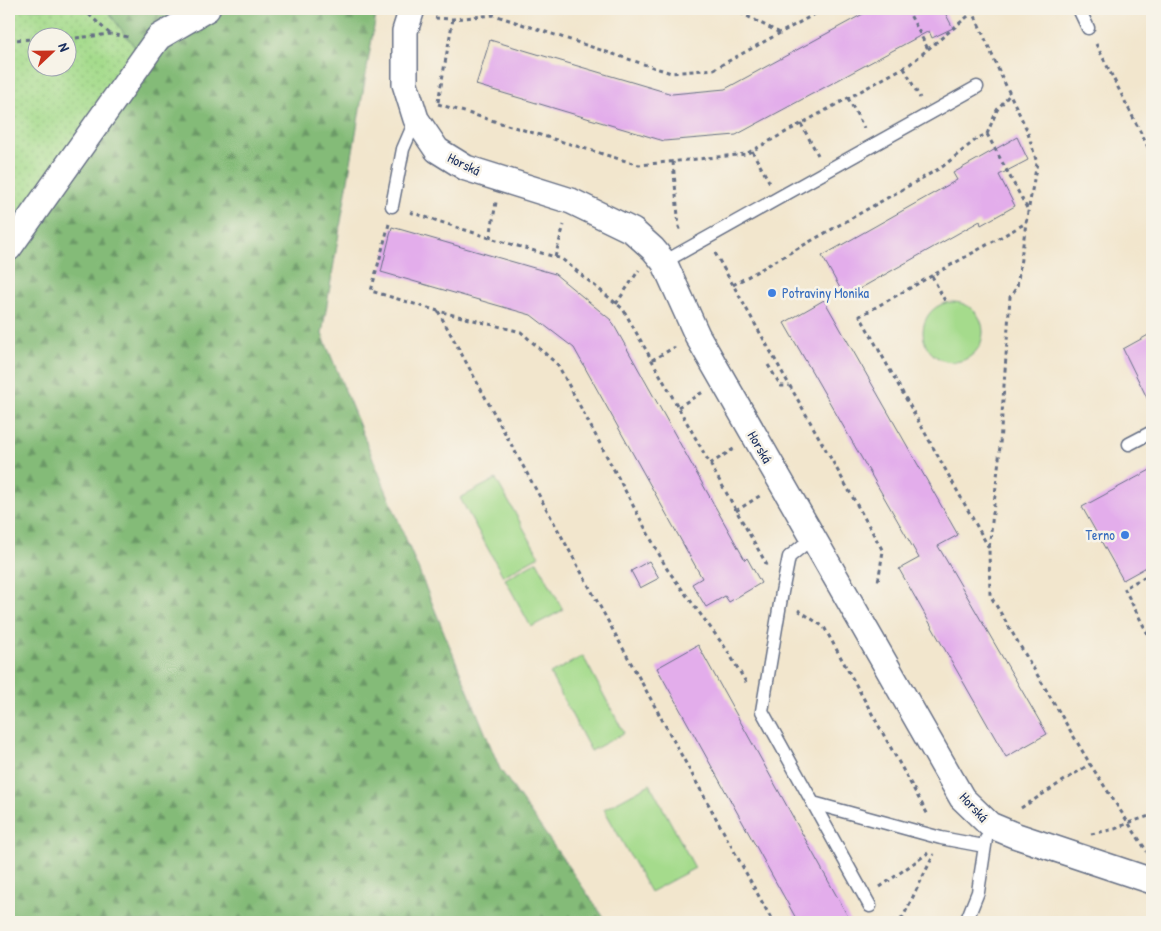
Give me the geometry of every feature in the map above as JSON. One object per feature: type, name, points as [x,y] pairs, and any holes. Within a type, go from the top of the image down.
[{"type":"street","points":[[9,248],[154,42],[159,37],[207,9]]},
{"type":"street","name":"Horská","points":[[412,9],[405,32],[405,84],[416,119],[437,150],[466,168],[571,201],[633,231],[664,262],[697,335],[962,798],[987,835],[1014,836],[1152,881]]},
{"type":"lane","points":[[1079,9],[1088,28]]},
{"type":"lane","points":[[664,262],[977,87]]},
{"type":"lane","points":[[392,206],[403,149],[416,119]]},
{"type":"lane","points":[[1129,444],[1152,432]]},
{"type":"lane","points":[[812,538],[790,557],[782,592],[762,711],[870,906]]},
{"type":"lane","points":[[813,803],[941,838],[987,835],[978,892],[966,922]]},
{"type":"path","points":[[78,38],[110,34],[83,9]]},
{"type":"path","points":[[733,9],[780,33]]},
{"type":"path","points":[[437,14],[434,18],[453,19],[494,15],[671,73],[714,69],[824,9]]},
{"type":"path","points":[[907,9],[928,49]]},
{"type":"path","points":[[453,19],[438,104],[639,165],[746,154],[904,68],[972,10],[1027,130],[1037,163],[1017,287],[1010,297],[999,459],[989,549],[990,595],[1090,764],[1152,860]]},
{"type":"path","points":[[1088,28],[1152,155]]},
{"type":"path","points":[[9,40],[28,39]]},
{"type":"path","points":[[904,68],[913,84]]},
{"type":"path","points":[[733,285],[942,168],[978,138],[987,134],[997,110],[1010,94]]},
{"type":"path","points":[[848,98],[857,115]]},
{"type":"path","points":[[802,124],[810,141]]},
{"type":"path","points":[[987,134],[1028,211]]},
{"type":"path","points":[[752,151],[761,168]]},
{"type":"path","points":[[673,162],[679,227]]},
{"type":"path","points":[[762,711],[727,650],[667,569],[558,365],[521,332],[371,291],[392,206],[562,259],[622,309],[788,604],[824,627],[941,838],[903,917],[893,922]]},
{"type":"path","points":[[490,238],[494,217]]},
{"type":"path","points":[[989,549],[860,316],[1026,223]]},
{"type":"path","points":[[706,238],[883,551],[878,582]]},
{"type":"path","points":[[555,257],[558,243]]},
{"type":"path","points":[[932,276],[945,301]]},
{"type":"path","points":[[616,304],[624,292]]},
{"type":"path","points":[[438,310],[774,922]]},
{"type":"path","points":[[652,360],[671,349]]},
{"type":"path","points":[[768,365],[781,386],[789,386]]},
{"type":"path","points":[[678,407],[696,396]]},
{"type":"path","points":[[710,464],[733,450]]},
{"type":"path","points":[[736,510],[759,496]]},
{"type":"path","points":[[1152,573],[1124,588],[1152,642]]},
{"type":"path","points":[[1021,808],[1090,764]]},
{"type":"path","points":[[1086,835],[1116,829],[1152,815]]},
{"type":"path","points":[[880,887],[923,856]]},
{"type":"green space","points":[[9,9],[106,9],[146,62],[9,243]]},
{"type":"green space","points":[[106,9],[377,9],[322,334],[500,769],[607,922],[9,922],[9,243],[146,62]]},
{"type":"green space","points":[[947,302],[959,302],[970,307],[978,315],[983,326],[981,344],[970,357],[959,362],[947,362],[936,357],[928,349],[923,338],[923,326],[928,315],[936,307]]},
{"type":"green space","points":[[496,479],[539,556],[503,576],[460,498]]},
{"type":"green space","points":[[537,561],[563,610],[531,627],[505,579]]},
{"type":"green space","points":[[583,656],[624,733],[591,751],[550,674]]},
{"type":"green space","points":[[650,784],[695,868],[650,892],[604,809]]},
{"type":"building","points":[[872,9],[943,9],[953,28],[932,38],[929,31],[736,135],[664,141],[476,85],[490,40],[672,94],[725,89]]},
{"type":"building","points":[[1017,137],[1028,160],[999,175],[1015,206],[981,225],[980,221],[845,297],[822,256],[957,180],[953,173]]},
{"type":"building","points":[[392,227],[555,274],[611,320],[745,560],[747,558],[761,583],[729,602],[725,596],[706,607],[692,584],[702,578],[574,348],[531,315],[381,272]]},
{"type":"building","points":[[824,300],[958,535],[938,546],[1047,734],[1006,757],[899,569],[919,558],[784,323]]},
{"type":"building","points":[[1152,333],[1152,408],[1123,349]]},
{"type":"building","name":"Terno","points":[[1152,469],[1152,564],[1123,580],[1082,507]]},
{"type":"building","points":[[649,561],[659,578],[640,588],[631,571]]},
{"type":"building","points":[[698,645],[851,922],[798,922],[657,668]]},
{"type":"place","name":"Potraviny Monika","points":[[772,293]]},
{"type":"place","name":"Terno","points":[[1125,535]]}]
